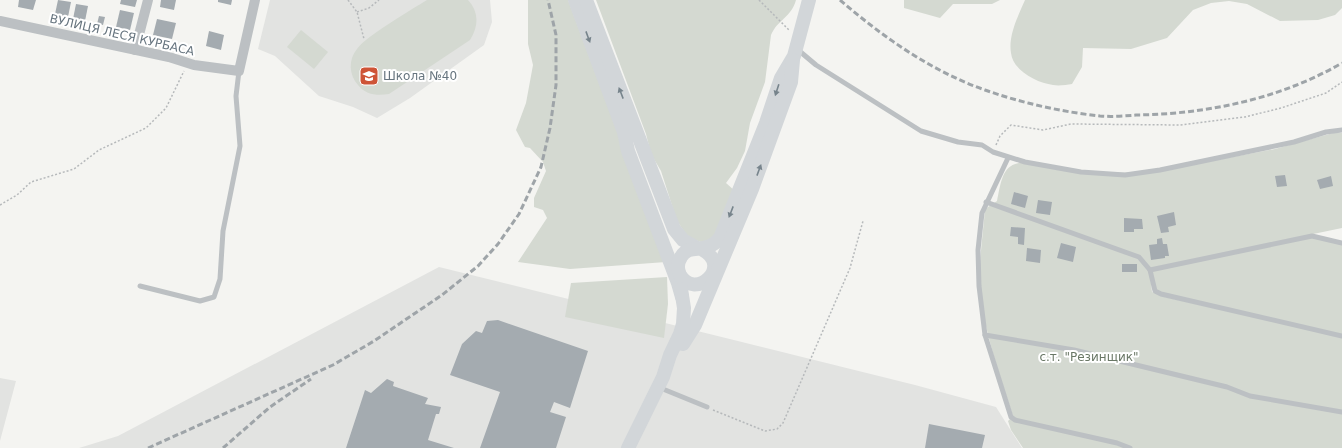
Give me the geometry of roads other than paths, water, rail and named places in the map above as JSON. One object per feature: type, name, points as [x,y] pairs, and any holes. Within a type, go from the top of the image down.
[{"type":"main road","points":[[575,0],[624,132],[628,151],[676,278],[682,298]]},
{"type":"main road","points":[[586,0],[674,229],[683,240],[712,257],[715,269],[695,325],[683,344]]},
{"type":"main road","points":[[660,382],[676,359],[752,189],[791,82],[796,47],[809,0]]},
{"type":"main road","points":[[715,269],[698,284],[686,282],[678,270],[679,261],[686,252],[716,244],[720,238],[766,123],[781,78],[796,47]]},
{"type":"main road","points":[[624,132],[634,149],[678,270],[682,298],[683,324],[660,382],[628,448]]},
{"type":"street","points":[[135,50],[148,0]]},
{"type":"street","points":[[240,71],[255,0]]},
{"type":"street","name":"ВУЛИЦЯ ЛЕСЯ КУРБАСА","points":[[0,21],[169,57],[188,63],[240,71]]},
{"type":"lane","points":[[796,47],[816,65],[921,131],[958,142],[982,145],[993,152],[1008,158],[1081,172],[1125,175],[1160,170],[1294,142],[1326,132],[1342,130]]},
{"type":"lane","points":[[140,286],[200,301],[214,297],[220,279],[222,232],[240,146],[236,96],[240,71]]},
{"type":"lane","points":[[1008,158],[982,213],[978,250],[979,286],[985,335],[1011,417],[1015,420],[1117,443],[1130,448]]},
{"type":"lane","points":[[986,202],[1140,257],[1150,270],[1155,291],[1161,294],[1342,336]]},
{"type":"lane","points":[[1150,270],[1312,236],[1342,243]]},
{"type":"lane","points":[[985,335],[1074,350],[1227,387],[1250,396],[1342,412]]},
{"type":"lane","points":[[660,382],[707,408]]},
{"type":"railway","points":[[148,448],[333,365],[374,341],[442,295],[478,266],[498,244],[519,214],[541,167],[550,128],[556,85],[556,35],[548,0]]},
{"type":"railway","points":[[840,0],[856,14],[908,52],[965,82],[999,95],[1028,103],[1086,114],[1123,116],[1189,112],[1216,108],[1268,95],[1294,86],[1318,76],[1342,63]]},
{"type":"railway","points":[[223,448],[270,407],[311,379]]},
{"type":"place","name":"Школа №40","points":[[369,76]]},
{"type":"park label","name":"с.т. \"Резинщик\"","points":[[1089,357]]}]
